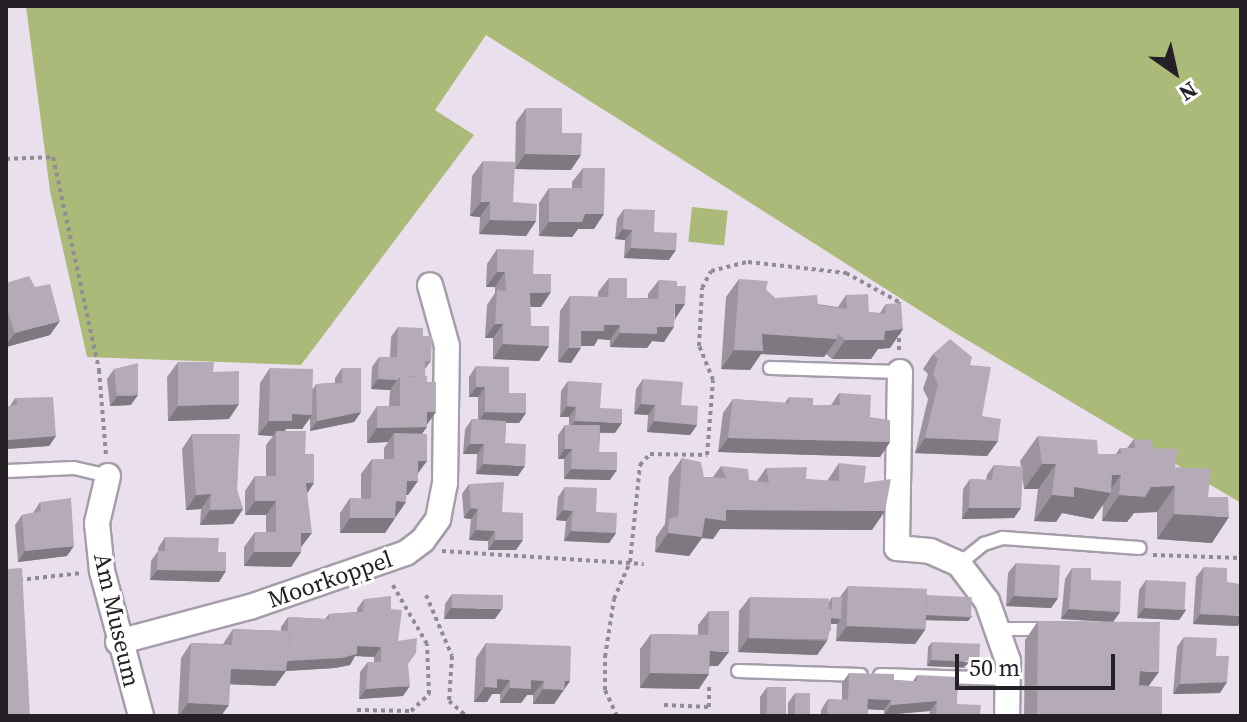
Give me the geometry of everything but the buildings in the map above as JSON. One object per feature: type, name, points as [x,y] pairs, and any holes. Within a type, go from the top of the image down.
[{"type":"street","name":"Moorkoppel","points":[[118,642],[250,607],[382,562],[423,540],[438,519],[445,483],[447,346],[430,285]]},
{"type":"street","points":[[900,372],[897,548],[930,551],[959,564],[987,601],[1000,629],[1008,679],[1007,716]]},
{"type":"street","name":"Am Museum","points":[[108,476],[97,523],[102,571],[118,642],[141,716]]},
{"type":"lane","points":[[770,368],[900,372]]},
{"type":"lane","points":[[7,471],[74,468],[108,476]]},
{"type":"lane","points":[[959,564],[984,544],[1003,538],[1140,548]]},
{"type":"lane","points":[[1000,629],[1063,629]]},
{"type":"lane","points":[[738,671],[1008,679]]},
{"type":"path","points":[[6,159],[53,157],[99,370],[108,476]]},
{"type":"path","points":[[617,716],[605,690],[605,657],[614,599],[630,562],[640,465],[650,454],[707,455],[713,380],[699,346],[702,288],[711,271],[748,262],[858,276],[899,302],[900,372]]},
{"type":"path","points":[[423,540],[443,552],[644,564]]},
{"type":"path","points":[[1140,548],[1154,555],[1241,558]]},
{"type":"path","points":[[357,710],[411,711],[429,694],[427,644],[382,562]]},
{"type":"path","points":[[15,595],[13,580],[102,571]]},
{"type":"path","points":[[426,595],[452,656],[449,701],[466,716]]},
{"type":"path","points":[[664,705],[709,707],[709,684]]},
{"type":"path","points":[[693,716],[694,707]]},
{"type":"green space","points":[[26,6],[1241,6],[1241,503],[952,331],[486,35],[435,110],[474,135],[301,365],[87,357],[50,191]]},
{"type":"green space","points":[[692,207],[728,211],[724,246],[688,242]]}]
